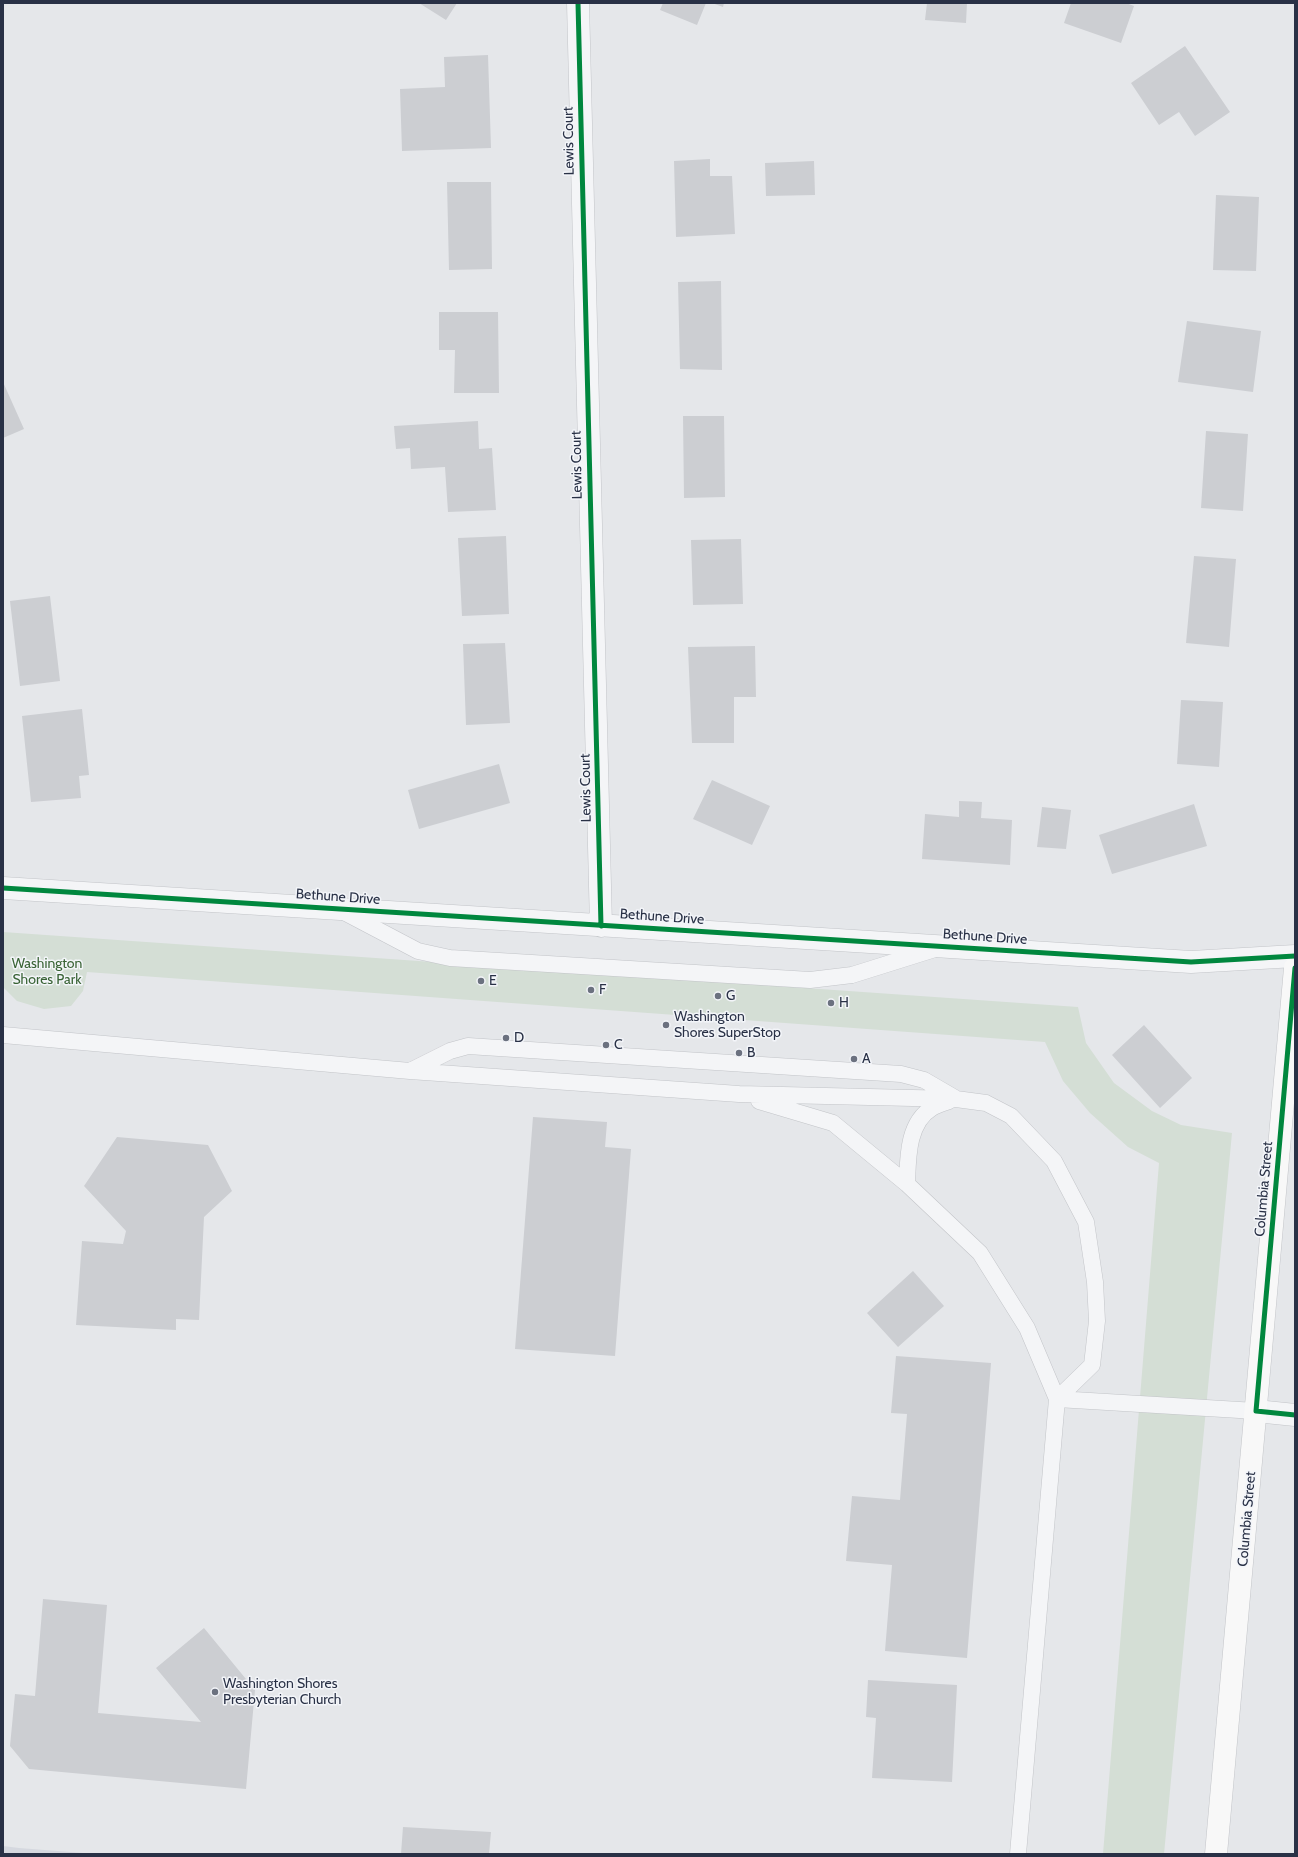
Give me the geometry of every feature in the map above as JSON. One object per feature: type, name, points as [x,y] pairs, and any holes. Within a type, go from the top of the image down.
[{"type":"street","name":"Lewis Court","points":[[578,3],[601,926]]},
{"type":"street","name":"Bethune Drive","points":[[3,888],[1191,962],[1295,956]]},
{"type":"street","name":"Columbia Street","points":[[1216,1854],[1295,968]]},
{"type":"street","points":[[1256,1411],[1295,1415]]},
{"type":"lane","points":[[339,909],[418,952],[450,958],[810,980],[852,975],[943,947]]},
{"type":"lane","points":[[3,1035],[410,1071],[738,1094],[956,1099],[986,1103],[1011,1116],[1054,1161],[1086,1222],[1095,1282],[1097,1321],[1092,1365],[1057,1399]]},
{"type":"lane","points":[[410,1071],[450,1051],[468,1046],[901,1074],[924,1080],[956,1099]]},
{"type":"lane","points":[[738,1094],[833,1123],[907,1184],[980,1253],[1028,1328],[1057,1399],[1018,1854]]},
{"type":"lane","points":[[907,1184],[908,1149],[918,1120],[932,1108],[956,1099]]},
{"type":"lane","points":[[1057,1399],[1256,1411]]},
{"type":"shaded area","points":[[3,1846],[19,1848],[96,1854],[3,1854]]},
{"type":"green space","name":"Washington Shores Park","points":[[3,932],[1078,1007],[1086,1043],[1114,1083],[1152,1111],[1181,1125],[1232,1133],[1164,1854],[1103,1854],[1159,1163],[1128,1147],[1090,1113],[1063,1081],[1045,1042],[87,972],[83,991],[71,1006],[44,1009],[17,1001],[3,987]]},
{"type":"building","points":[[419,3],[457,3],[446,20]]},
{"type":"building","points":[[663,3],[706,3],[697,25],[660,10]]},
{"type":"building","points":[[712,3],[724,3],[723,7]]},
{"type":"building","points":[[927,3],[967,3],[966,23],[925,20]]},
{"type":"building","points":[[1071,3],[1126,3],[1134,6],[1121,43],[1064,23]]},
{"type":"building","points":[[1185,46],[1230,112],[1195,136],[1179,112],[1159,125],[1131,83]]},
{"type":"building","points":[[488,55],[491,148],[402,151],[400,89],[445,87],[444,57]]},
{"type":"building","points":[[710,159],[710,176],[732,176],[735,234],[676,237],[674,161]]},
{"type":"building","points":[[814,161],[815,195],[766,196],[765,163]]},
{"type":"building","points":[[447,182],[491,182],[492,269],[449,270]]},
{"type":"building","points":[[1216,195],[1259,197],[1256,271],[1213,270]]},
{"type":"building","points":[[721,281],[722,370],[680,369],[678,282]]},
{"type":"building","points":[[439,312],[498,312],[499,393],[454,393],[455,350],[439,350]]},
{"type":"building","points":[[1187,321],[1261,331],[1253,392],[1178,382]]},
{"type":"building","points":[[3,382],[24,429],[3,438]]},
{"type":"building","points":[[683,416],[724,416],[725,497],[684,498]]},
{"type":"building","points":[[478,421],[479,449],[492,448],[496,510],[448,512],[445,467],[411,469],[410,448],[396,449],[394,426]]},
{"type":"building","points":[[1206,431],[1248,434],[1243,511],[1201,508]]},
{"type":"building","points":[[506,536],[509,614],[462,616],[458,538]]},
{"type":"building","points":[[741,539],[743,604],[693,605],[691,540]]},
{"type":"building","points":[[1194,556],[1236,559],[1229,647],[1186,643]]},
{"type":"building","points":[[50,596],[60,681],[20,686],[10,601]]},
{"type":"building","points":[[505,643],[510,723],[466,725],[463,644]]},
{"type":"building","points":[[755,646],[756,697],[734,697],[734,743],[692,743],[688,647]]},
{"type":"building","points":[[1181,700],[1223,702],[1219,767],[1177,764]]},
{"type":"building","points":[[82,709],[89,775],[79,776],[81,798],[31,802],[22,716]]},
{"type":"building","points":[[499,764],[510,803],[419,829],[408,790]]},
{"type":"building","points":[[712,780],[770,806],[752,845],[693,819]]},
{"type":"building","points":[[959,801],[982,802],[981,818],[1012,820],[1010,865],[922,859],[925,814],[959,817]]},
{"type":"building","points":[[1194,804],[1207,846],[1112,874],[1099,835]]},
{"type":"building","points":[[1042,807],[1071,810],[1066,849],[1037,847]]},
{"type":"building","points":[[1144,1025],[1192,1078],[1160,1108],[1112,1055]]},
{"type":"building","points":[[533,1117],[607,1122],[605,1147],[631,1149],[615,1356],[515,1349]]},
{"type":"building","points":[[117,1137],[208,1145],[232,1191],[204,1217],[199,1320],[176,1319],[176,1330],[76,1325],[82,1241],[123,1244],[126,1231],[84,1186]]},
{"type":"building","points":[[913,1271],[944,1306],[898,1347],[867,1313]]},
{"type":"building","points":[[896,1356],[991,1363],[967,1658],[885,1651],[892,1565],[846,1561],[852,1496],[900,1500],[907,1414],[891,1413]]},
{"type":"building","name":"Washington Shores Presbyterian Church","points":[[43,1599],[107,1605],[98,1713],[201,1722],[156,1668],[204,1628],[255,1690],[246,1789],[29,1769],[10,1746],[15,1694],[35,1696]]},
{"type":"building","points":[[868,1680],[957,1685],[952,1782],[872,1778],[876,1718],[866,1717]]},
{"type":"building","points":[[403,1827],[491,1832],[489,1854],[401,1854]]},
{"type":"cycle path","points":[[578,3],[601,926]]},
{"type":"cycle path","points":[[3,888],[1191,962],[1295,956]]},
{"type":"cycle path","points":[[1295,968],[1256,1411],[1295,1415]]},
{"type":"place","name":"E","points":[[481,981]]},
{"type":"place","name":"F","points":[[591,990]]},
{"type":"place","name":"G","points":[[718,996]]},
{"type":"place","name":"H","points":[[831,1003]]},
{"type":"place","name":"Washington Shores SuperStop","points":[[666,1025]]},
{"type":"place","name":"D","points":[[506,1038]]},
{"type":"place","name":"C","points":[[606,1045]]},
{"type":"place","name":"B","points":[[739,1053]]},
{"type":"place","name":"A","points":[[854,1059]]},
{"type":"place","name":"Washington Shores Presbyterian Church","points":[[215,1692]]}]
